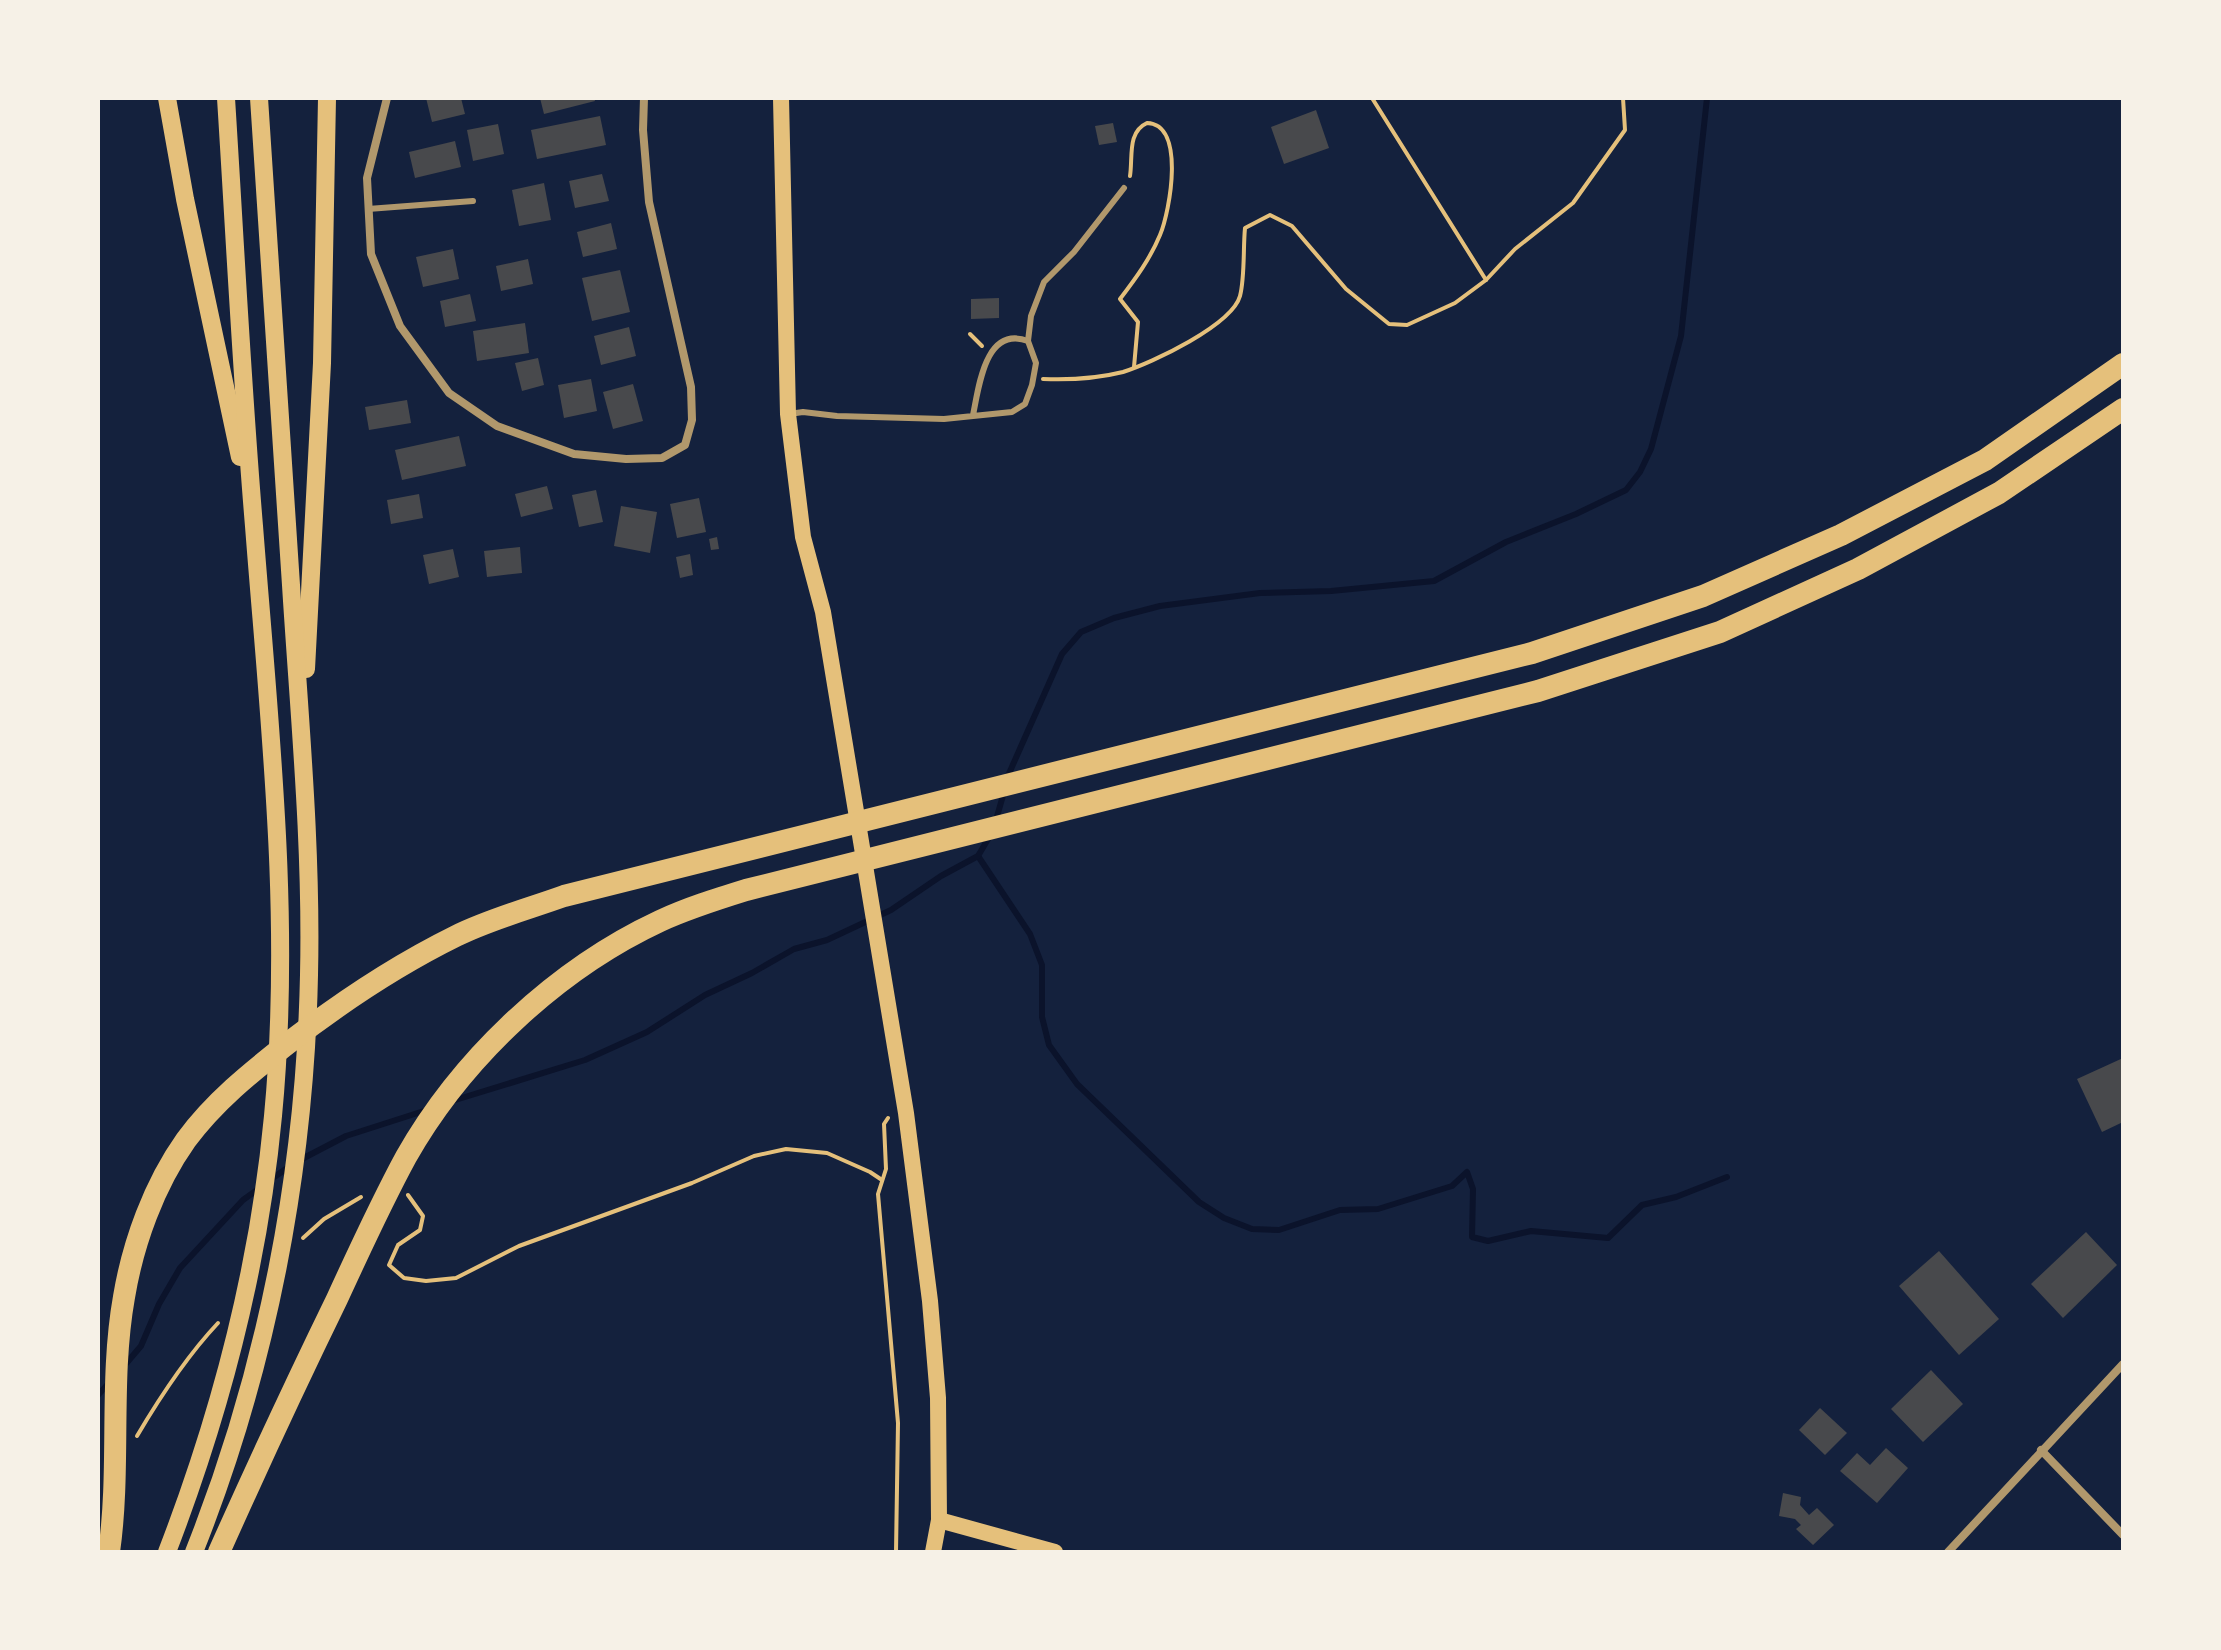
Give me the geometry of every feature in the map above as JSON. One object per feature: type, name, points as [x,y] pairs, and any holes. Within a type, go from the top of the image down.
[{"type":"highway","points":[[109,1552],[123,1298],[153,1200],[186,1140],[237,1083],[336,1007],[408,961],[458,935],[564,896],[1532,653],[1703,596],[1841,535],[1985,460],[2123,364]]},
{"type":"highway","points":[[219,1552],[407,1157],[454,1085],[524,1011],[588,963],[660,921],[746,890],[1538,691],[1720,632],[1858,569],[1999,493],[2123,409]]},
{"type":"main road","points":[[167,98],[185,199],[253,519]]},
{"type":"main road","points":[[167,1552],[192,1487],[233,1347],[263,1201],[273,1114],[280,1000],[277,850],[226,98]]},
{"type":"main road","points":[[194,1552],[227,1462],[264,1331],[297,1153],[310,974],[301,736],[259,98]]},
{"type":"main road","points":[[301,736],[322,363],[327,98]]},
{"type":"main road","points":[[781,98],[788,414],[803,537],[823,612],[932,1330],[938,1398],[939,1520],[933,1552]]},
{"type":"main road","points":[[939,1520],[1055,1552]]},
{"type":"street","points":[[387,98],[367,178],[368,209],[371,254],[400,326],[449,393],[497,426],[574,454],[626,459],[662,458],[674,452],[685,445],[692,420],[691,387],[649,202],[643,130],[644,98]]},
{"type":"street","points":[[1948,1552],[2123,1364]]},
{"type":"street","points":[[2041,1450],[2123,1535]]},
{"type":"lane","points":[[788,414],[803,412],[944,419],[1012,412],[1025,404],[1036,363],[1028,341],[1031,316],[1044,282],[1074,252],[1124,188]]},
{"type":"lane","points":[[368,209],[473,201]]},
{"type":"lane","points":[[973,415],[987,358],[1001,342],[1018,338],[1028,341]]},
{"type":"path","points":[[1372,98],[1486,280]]},
{"type":"path","points":[[1033,378],[1062,380],[1124,372],[1219,324],[1240,298],[1245,228],[1270,215],[1292,226],[1346,289],[1389,324],[1407,325],[1455,303],[1486,280],[1515,249],[1573,203],[1625,130],[1623,98]]},
{"type":"path","points":[[1124,188],[1130,174],[1136,129],[1147,123],[1160,125],[1170,143],[1169,205],[1162,231],[1146,265],[1120,299],[1138,322],[1134,367]]},
{"type":"path","points":[[896,1552],[898,1423],[878,1194],[886,1169],[884,1124],[898,1114]]},
{"type":"path","points":[[415,1206],[423,1216],[420,1230],[398,1245],[389,1265],[404,1278],[426,1281],[456,1278],[519,1246],[765,1153],[786,1149],[827,1153],[882,1180]]},
{"type":"building","points":[[426,98],[461,98],[465,114],[432,122]]},
{"type":"building","points":[[540,98],[594,98],[595,101],[544,114]]},
{"type":"building","points":[[1316,110],[1329,148],[1284,164],[1271,127]]},
{"type":"building","points":[[600,116],[606,145],[537,159],[531,130]]},
{"type":"building","points":[[1113,123],[1117,142],[1099,145],[1095,126]]},
{"type":"building","points":[[498,124],[504,154],[473,161],[467,130]]},
{"type":"building","points":[[455,141],[461,167],[415,178],[409,152]]},
{"type":"building","points":[[602,174],[609,201],[575,208],[569,181]]},
{"type":"building","points":[[544,183],[551,220],[519,226],[512,190]]},
{"type":"building","points":[[611,223],[617,249],[583,257],[577,232]]},
{"type":"building","points":[[453,249],[459,279],[423,287],[416,257]]},
{"type":"building","points":[[528,259],[533,284],[501,291],[496,266]]},
{"type":"building","points":[[620,270],[630,312],[592,321],[582,278]]},
{"type":"building","points":[[470,294],[476,321],[445,327],[440,301]]},
{"type":"building","points":[[999,298],[999,318],[971,319],[971,299]]},
{"type":"building","points":[[525,323],[529,353],[477,361],[473,331]]},
{"type":"building","points":[[629,327],[636,356],[601,365],[594,336]]},
{"type":"building","points":[[538,358],[544,385],[522,391],[515,363]]},
{"type":"building","points":[[591,379],[597,411],[564,418],[558,385]]},
{"type":"building","points":[[633,384],[643,421],[613,429],[603,392]]},
{"type":"building","points":[[407,400],[411,423],[369,430],[365,407]]},
{"type":"building","points":[[459,436],[466,466],[402,480],[395,450]]},
{"type":"building","points":[[547,486],[553,509],[521,517],[515,494]]},
{"type":"building","points":[[596,490],[603,522],[579,527],[572,495]]},
{"type":"building","points":[[419,494],[423,518],[391,524],[387,500]]},
{"type":"building","points":[[699,498],[706,532],[677,538],[670,504]]},
{"type":"building","points":[[621,506],[657,512],[650,553],[614,546]]},
{"type":"building","points":[[717,537],[719,549],[711,550],[709,539]]},
{"type":"building","points":[[520,547],[522,573],[487,577],[484,551]]},
{"type":"building","points":[[453,549],[459,577],[429,584],[423,555]]},
{"type":"building","points":[[690,554],[693,575],[680,578],[676,557]]},
{"type":"building","points":[[2123,1058],[2123,1122],[2102,1132],[2077,1079]]},
{"type":"building","points":[[2086,1232],[2117,1265],[2063,1318],[2031,1284]]},
{"type":"building","points":[[1939,1251],[1999,1319],[1959,1355],[1899,1286]]},
{"type":"building","points":[[1931,1370],[1963,1404],[1923,1442],[1891,1409]]},
{"type":"building","points":[[1820,1408],[1847,1433],[1825,1455],[1799,1430]]},
{"type":"building","points":[[1886,1448],[1908,1468],[1877,1503],[1840,1471],[1857,1453],[1870,1465]]},
{"type":"building","points":[[1783,1493],[1801,1497],[1800,1505],[1809,1515],[1817,1508],[1834,1525],[1813,1545],[1796,1529],[1801,1525],[1795,1519],[1779,1516]]},
{"type":"waterway","points":[[1007,778],[1062,654],[1081,632],[1114,618],[1160,606],[1260,593],[1331,591],[1434,581],[1506,542],[1626,490],[1640,472],[1651,449],[1681,336],[1707,98]]},
{"type":"waterway","points":[[996,820],[1004,792]]},
{"type":"waterway","points":[[452,1101],[585,1060],[647,1032],[705,995],[794,949],[827,940],[891,910],[941,876],[978,856],[991,834]]},
{"type":"waterway","points":[[978,856],[1030,934],[1042,965],[1042,1017],[1049,1045],[1077,1084],[1199,1202],[1224,1218],[1252,1229],[1279,1230],[1340,1210],[1378,1209],[1452,1186],[1467,1172],[1473,1189],[1472,1237],[1488,1241],[1531,1231],[1608,1238],[1642,1205],[1676,1197],[1727,1177]]},
{"type":"waterway","points":[[300,1160],[346,1136],[427,1110]]},
{"type":"waterway","points":[[270,1180],[290,1166]]},
{"type":"waterway","points":[[124,1366],[141,1346],[159,1304],[180,1268],[243,1200],[261,1187]]},
{"type":"waterway","points":[[98,1395],[109,1383]]}]
